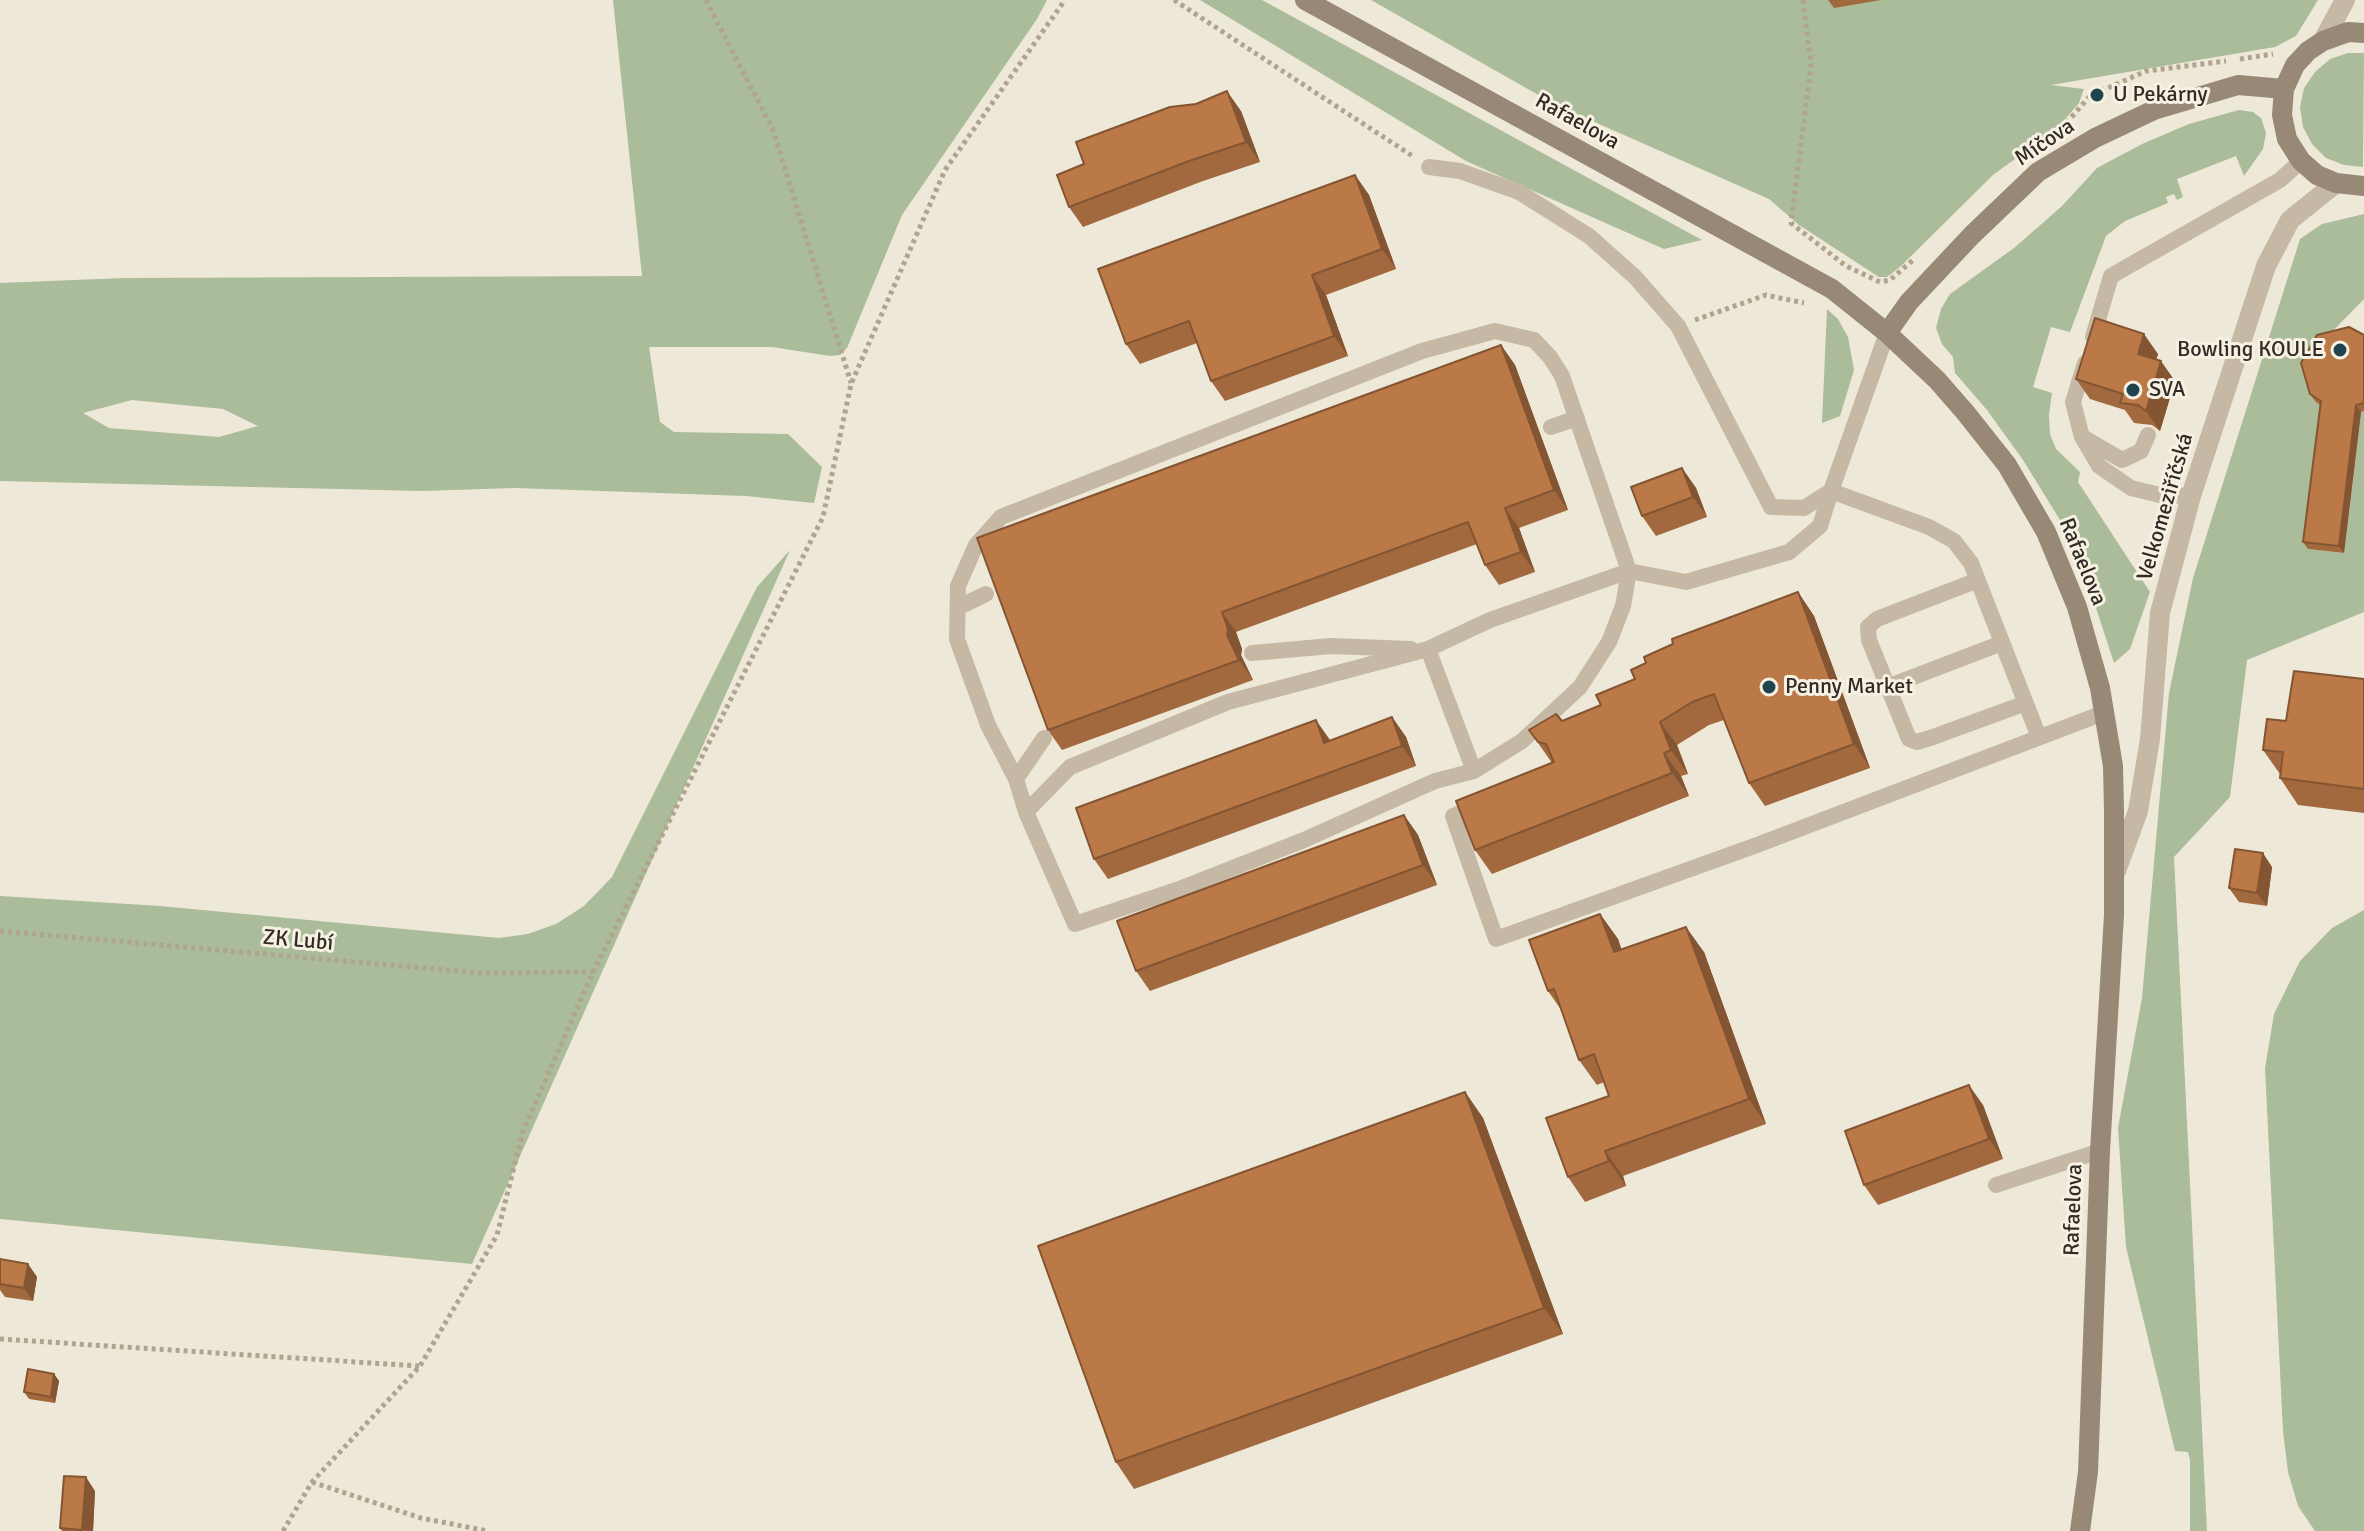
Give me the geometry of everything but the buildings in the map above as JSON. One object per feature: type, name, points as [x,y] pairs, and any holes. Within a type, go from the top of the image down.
[{"type":"main road","name":"Rafaelova","points":[[1305,0],[1832,289],[1887,333],[1937,380],[1989,440],[2046,532],[2077,607],[2106,712],[2113,766],[2114,875],[2088,1472],[2080,1531]]},
{"type":"main road","points":[[2364,33],[2348,32],[2323,41],[2308,51],[2295,65],[2284,89],[2282,115],[2287,139],[2301,161],[2317,175],[2336,183],[2364,186]]},
{"type":"main road","name":"Míčova","points":[[1887,333],[1930,279],[2038,172],[2095,138],[2154,110],[2238,85],[2284,89]]},
{"type":"street","points":[[2323,41],[2345,0]]},
{"type":"street","name":"Velkomeziříčská","points":[[2114,875],[2138,811],[2150,739],[2160,613],[2191,496],[2266,266],[2290,220],[2336,183]]},
{"type":"lane","points":[[2191,496],[2160,495],[2131,488],[2099,466],[2082,437],[2073,402],[2111,276],[2280,180],[2301,161]]},
{"type":"lane","points":[[1429,167],[1460,171],[1519,192],[1589,236],[1635,277],[1678,326],[1771,507],[1804,508],[1831,491]]},
{"type":"lane","points":[[1495,331],[1534,340],[1562,376],[1629,571],[1623,606],[1609,642],[1580,687],[1522,741],[1474,771],[1401,788],[1304,840],[1182,888],[1075,924],[1026,812],[1016,779],[988,725],[957,639],[958,586],[976,545],[1001,517],[1422,351],[1495,331]]},
{"type":"lane","points":[[1026,812],[1070,767],[1214,707],[1428,649],[1490,620],[1629,571],[1686,582],[1789,552],[1820,526],[1887,333]]},
{"type":"lane","points":[[1551,427],[1577,418]]},
{"type":"lane","points":[[2082,437],[2122,460],[2141,451],[2148,435]]},
{"type":"lane","points":[[1831,491],[1929,527],[1954,541],[1971,563],[2039,737]]},
{"type":"lane","points":[[1978,580],[1877,619],[1868,627],[1869,640],[1887,687],[1909,739],[1917,742],[2026,703]]},
{"type":"lane","points":[[959,607],[986,594]]},
{"type":"lane","points":[[1887,687],[2002,643]]},
{"type":"lane","points":[[1252,653],[1331,646],[1428,649]]},
{"type":"lane","points":[[1428,649],[1474,771]]},
{"type":"lane","points":[[1496,799],[1453,816],[1496,939],[1757,845],[2106,712]]},
{"type":"lane","points":[[1016,779],[1044,738]]},
{"type":"lane","points":[[1996,1185],[2100,1151]]},
{"type":"path","points":[[706,0],[773,130],[851,384]]},
{"type":"path","points":[[283,1531],[312,1482],[420,1366],[497,1235],[523,1131],[593,972],[823,517],[851,384],[945,170],[1065,0]]},
{"type":"path","points":[[1174,0],[1429,167]]},
{"type":"path","points":[[1678,326],[1766,295],[1822,306],[1846,266],[1791,223],[1811,66],[1803,0]]},
{"type":"path","name":"ZK Lubí","points":[[0,931],[482,973],[593,972]]},
{"type":"path","points":[[0,1339],[420,1366]]},
{"type":"path","points":[[312,1482],[421,1518],[488,1531]]},
{"type":"green space","points":[[613,0],[1047,0],[902,215],[847,348],[840,355],[772,347],[649,347],[660,422],[674,432],[788,434],[822,467],[814,503],[746,496],[515,488],[422,491],[0,481],[0,283],[123,278],[642,276]],"holes":[[[132,400],[223,409],[258,426],[219,437],[109,428],[83,413]]]},
{"type":"green space","points":[[1200,0],[1262,0],[1702,240],[1664,249],[1466,161]]},
{"type":"green space","points":[[1371,0],[2318,0],[2296,36],[2275,47],[2051,85],[2084,89],[2079,103],[2056,130],[1994,174],[1900,267],[1887,277],[1879,277],[1799,225],[1769,199],[1556,105]]},
{"type":"green space","points":[[2348,53],[2364,53],[2363,167],[2344,165],[2326,158],[2312,144],[2303,127],[2300,107],[2304,88],[2315,72],[2330,59]]},
{"type":"green space","points":[[2239,110],[2253,112],[2261,118],[2266,133],[2263,149],[2244,176],[2236,156],[2177,179],[2183,197],[2177,200],[2174,194],[2166,197],[2168,203],[2125,221],[2106,236],[2070,332],[2051,327],[2033,387],[2052,393],[2050,434],[2056,449],[2080,472],[2078,482],[2150,592],[2130,649],[2114,663],[2084,571],[2060,520],[2023,460],[1987,410],[1955,373],[1953,357],[1942,344],[1936,328],[1941,309],[1950,294],[2014,248],[2061,207],[2097,168],[2189,124]]},
{"type":"green space","points":[[2364,214],[2364,299],[2322,342],[2325,408],[2309,549],[2344,553],[2361,412],[2364,411],[2364,612],[2247,660],[2230,797],[2174,857],[2207,1531],[2190,1531],[2190,1460],[2188,1452],[2175,1451],[2126,1247],[2118,1128],[2142,998],[2169,693],[2193,578],[2300,239],[2322,224]]},
{"type":"green space","points":[[1827,309],[1838,319],[1848,337],[1854,370],[1840,416],[1822,423]]},
{"type":"green space","points":[[790,550],[472,1264],[0,1219],[0,896],[160,906],[499,938],[528,934],[556,924],[584,906],[612,877],[757,587]]},
{"type":"green space","points":[[2364,910],[2364,1531],[2315,1531],[2298,1506],[2288,1472],[2283,1431],[2265,1068],[2274,1014],[2300,961],[2332,928]]},
{"type":"place","name":"U Pekárny","points":[[2097,95]]},
{"type":"place","name":"Bowling KOULE","points":[[2340,350]]},
{"type":"place","name":"SVA","points":[[2133,390]]},
{"type":"place","name":"Penny Market","points":[[1769,687]]}]
